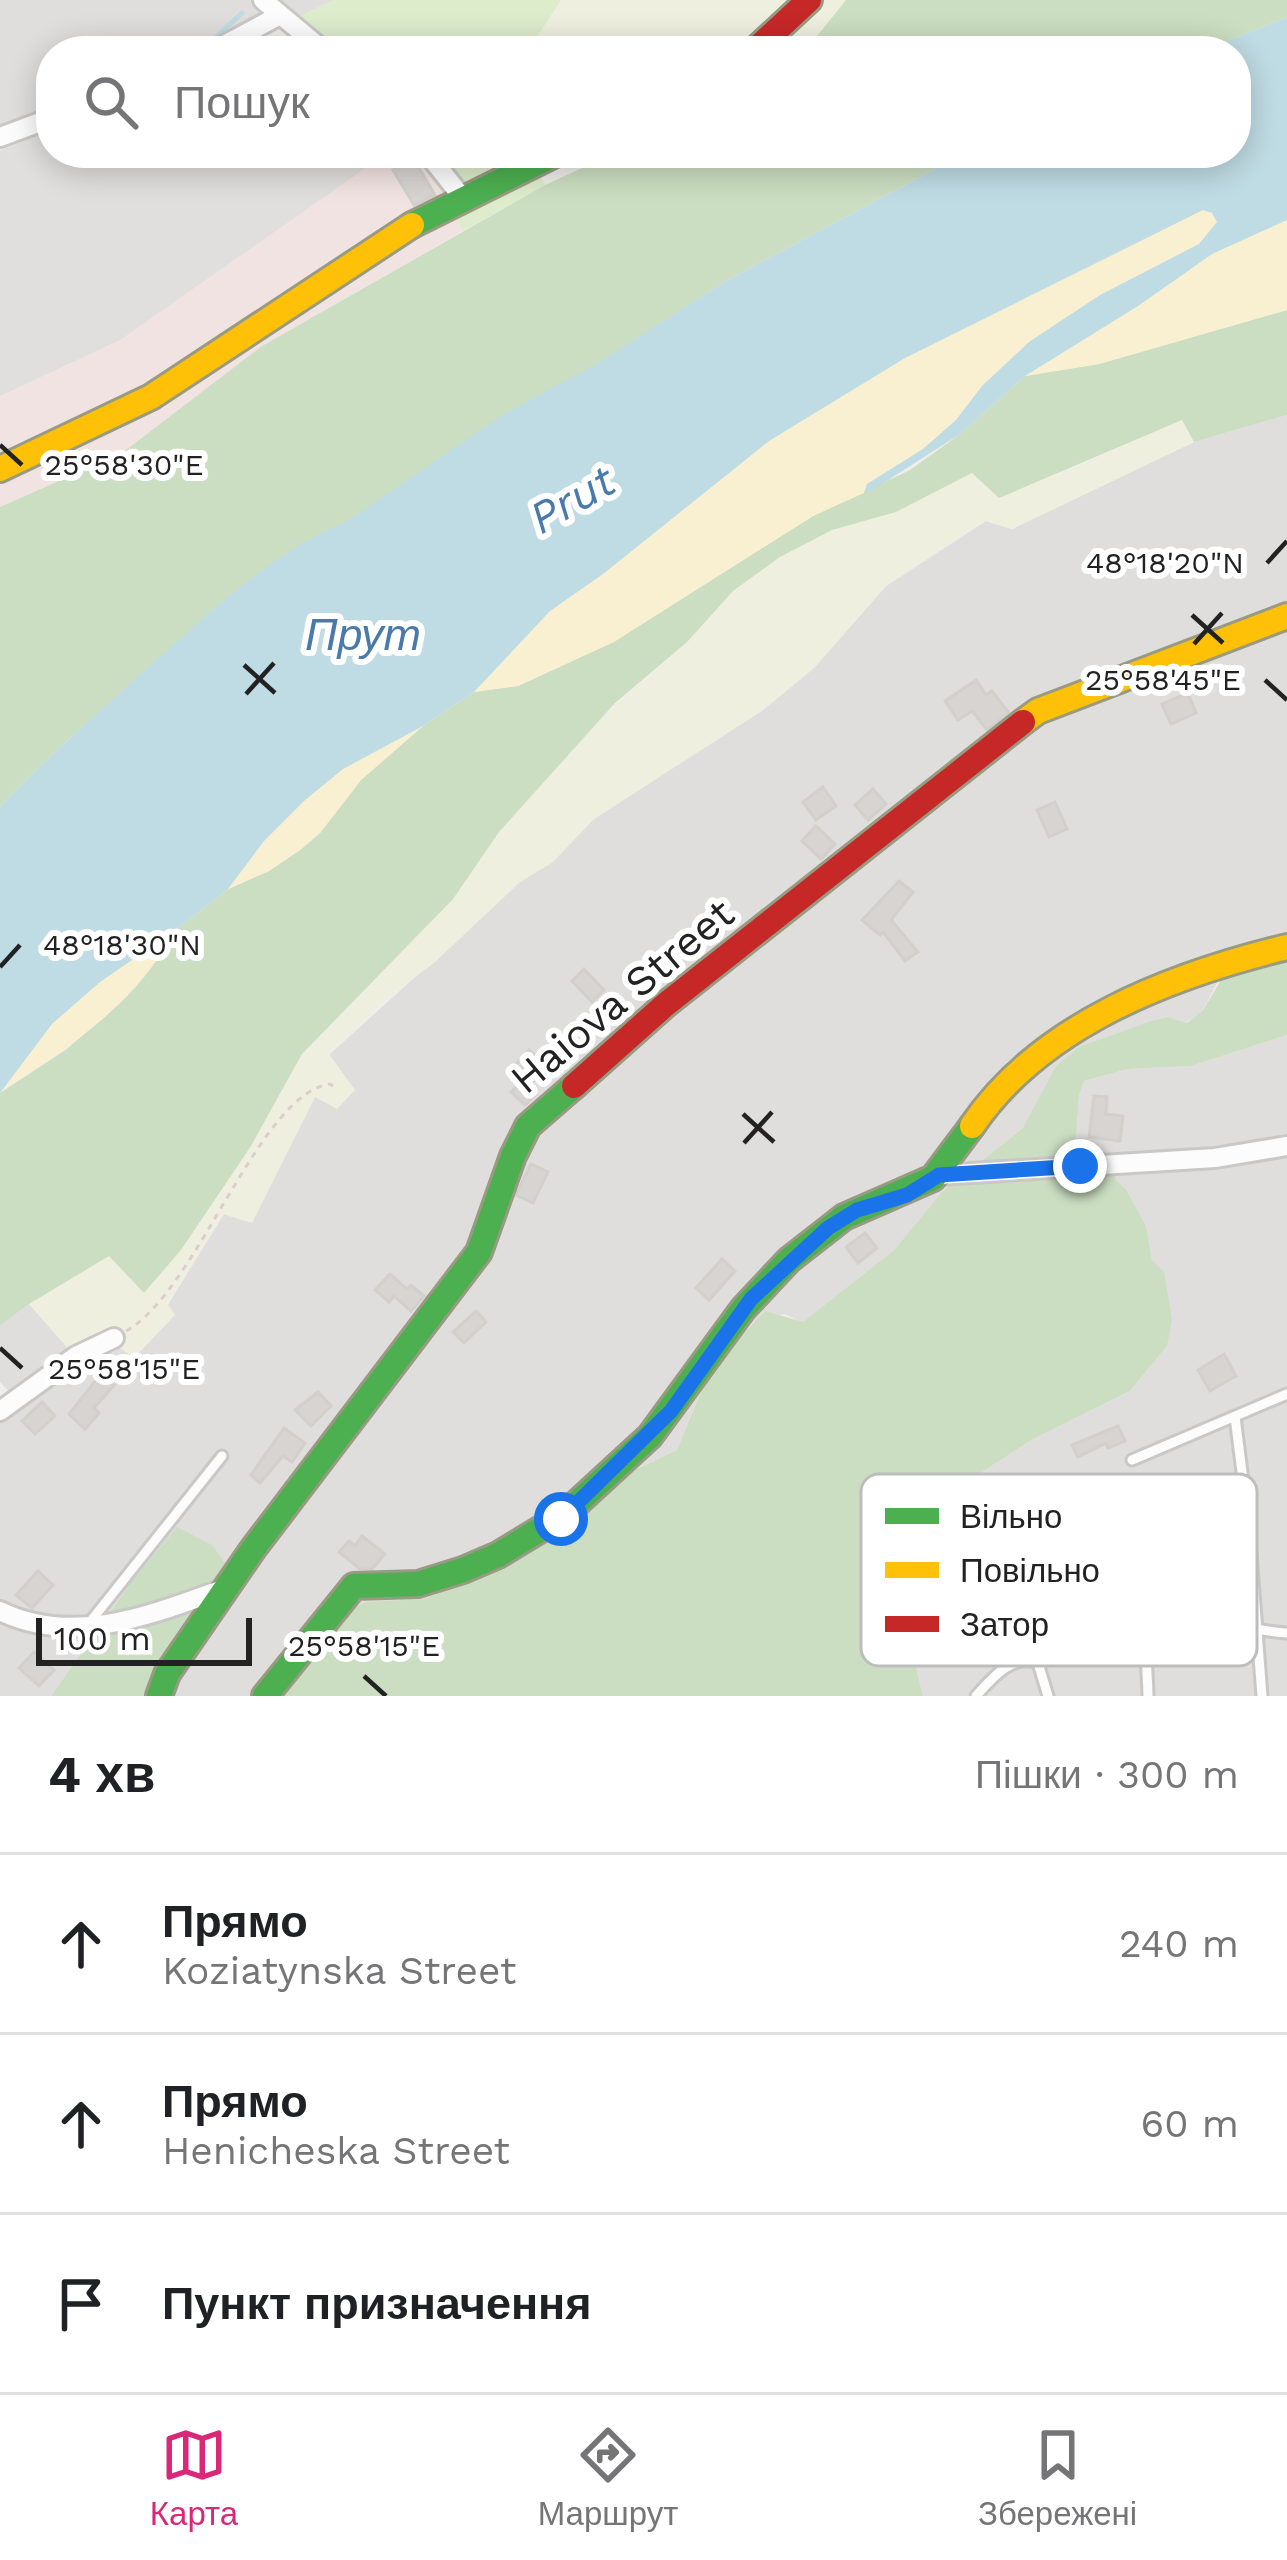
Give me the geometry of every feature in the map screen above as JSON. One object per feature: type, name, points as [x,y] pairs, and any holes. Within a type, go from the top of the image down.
[{"type":"street","points":[[263,0],[306,36]]},
{"type":"street","points":[[770,36],[809,0]]},
{"type":"street","points":[[240,36],[280,14]]},
{"type":"street","points":[[0,137],[36,124]]},
{"type":"street","points":[[440,168],[462,197]]},
{"type":"street","points":[[0,469],[151,397],[412,225],[525,168]]},
{"type":"street","name":"Haiova Street","points":[[159,1696],[167,1674],[254,1549],[479,1252],[514,1149],[528,1126],[664,1005],[1038,711],[1287,616]]},
{"type":"street","points":[[265,1696],[354,1586],[421,1583],[487,1562],[561,1519],[660,1423],[751,1299],[799,1253],[857,1210],[907,1195],[939,1175],[961,1138],[1030,1062],[1085,1026],[1177,981],[1252,954],[1287,947]]},
{"type":"street","points":[[939,1175],[1215,1157],[1287,1146]]},
{"type":"street","points":[[0,1411],[76,1356],[114,1338]]},
{"type":"street","points":[[0,1612],[30,1625],[71,1629],[141,1617],[230,1586]]},
{"type":"lane","points":[[1132,1460],[1287,1394]]},
{"type":"lane","points":[[1234,1418],[1240,1474]]},
{"type":"lane","points":[[87,1626],[222,1456]]},
{"type":"lane","points":[[1262,1696],[1257,1631],[1287,1633]]},
{"type":"lane","points":[[976,1696],[1009,1666]]},
{"type":"lane","points":[[1039,1666],[1048,1696]]},
{"type":"lane","points":[[1148,1696],[1149,1666]]},
{"type":"path","points":[[114,1338],[136,1325],[169,1291],[280,1120],[318,1085],[336,1088]]},
{"type":"shaded area","points":[[0,0],[334,0],[259,36],[36,36],[36,131],[0,144]]},
{"type":"shaded area","points":[[36,131],[36,168],[427,168],[463,231],[262,346],[122,453],[0,507],[0,144]]},
{"type":"shaded area","points":[[36,136],[36,168],[366,168],[120,340],[0,396],[0,151]]},
{"type":"shaded area","points":[[1287,415],[1287,963],[1276,954],[1217,983],[1203,1010],[1186,1023],[1168,1017],[1081,1046],[1023,1128],[942,1192],[894,1250],[802,1323],[785,1314],[754,1322],[711,1367],[677,1450],[631,1471],[492,1570],[424,1599],[386,1602],[275,1696],[150,1696],[177,1528],[132,1581],[51,1696],[0,1696],[0,1418],[20,1403],[0,1382],[0,1326],[29,1304],[80,1362],[112,1342],[135,1358],[224,1214],[252,1222],[315,1097],[355,1091],[329,1055],[520,882],[553,861],[594,819],[763,710],[814,668],[886,586],[986,521],[1012,529],[1194,442]]},
{"type":"shaded area","points":[[1287,1035],[1287,1696],[923,1696],[916,1666],[1257,1666],[1257,1474],[979,1474],[1033,1439],[1130,1391],[1167,1346],[1164,1273],[1152,1260],[1146,1226],[1116,1180],[1107,1153],[1076,1143],[1079,1096],[1084,1081],[1128,1069],[1191,1066]]},
{"type":"green space","points":[[334,0],[561,0],[538,36],[309,36],[294,19]]},
{"type":"green space","points":[[561,0],[846,0],[817,36],[538,36]]},
{"type":"green space","points":[[846,0],[1287,0],[1287,17],[1240,36],[817,36]]},
{"type":"green space","points":[[427,168],[535,168],[545,185],[463,231]]},
{"type":"green space","points":[[582,168],[937,168],[726,281],[594,366],[504,415],[346,523],[268,566],[95,715],[0,807],[0,507],[122,453],[262,346]]},
{"type":"green space","points":[[1287,310],[1287,415],[1194,442],[1182,420],[999,498],[972,473],[896,512],[832,530],[780,557],[733,591],[687,642],[615,703],[499,832],[453,899],[302,1054],[251,1146],[181,1250],[144,1293],[109,1256],[0,1326],[0,1093],[67,1049],[109,1012],[164,950],[173,932],[228,889],[269,871],[320,833],[361,780],[423,726],[474,692],[518,686],[613,642],[813,516],[910,470],[960,434],[1025,376],[1099,364]]},
{"type":"green space","points":[[1182,419],[1194,442],[1012,529],[985,521],[886,586],[814,668],[763,710],[594,819],[553,862],[520,882],[435,962],[380,1004],[329,1054],[355,1090],[337,1109],[315,1097],[252,1223],[223,1214],[167,1303],[175,1315],[134,1358],[112,1342],[80,1362],[29,1304],[110,1255],[144,1292],[159,1278],[251,1146],[302,1054],[582,736],[687,642],[733,591],[780,557],[832,530],[896,512],[972,473],[983,484],[1061,474]]},
{"type":"green space","points":[[1277,953],[1287,963],[1287,1035],[1191,1066],[1128,1069],[1084,1081],[1079,1096],[1076,1142],[1107,1153],[1116,1180],[1146,1226],[1152,1260],[1164,1272],[1172,1319],[1167,1346],[1130,1391],[1033,1439],[979,1474],[861,1474],[861,1666],[916,1666],[923,1696],[275,1696],[335,1620],[366,1602],[424,1599],[492,1570],[632,1471],[677,1450],[711,1367],[765,1311],[803,1322],[894,1250],[942,1192],[1023,1128],[1056,1066],[1081,1046],[1151,1021],[1168,1017],[1187,1023],[1203,1010],[1224,975]]},
{"type":"green space","points":[[177,1527],[212,1545],[231,1571],[150,1696],[51,1696],[132,1581]]},
{"type":"sand","points":[[1203,209],[1217,222],[1199,244],[1100,295],[1029,342],[982,386],[956,420],[923,449],[867,484],[864,493],[813,516],[614,642],[518,686],[474,692],[550,611],[769,441],[905,358]]},
{"type":"sand","points":[[1287,220],[1287,310],[1099,364],[1025,376],[1212,254]]},
{"type":"sand","points":[[423,726],[361,780],[320,833],[300,850],[269,871],[228,889],[267,838],[312,792]]},
{"type":"sand","points":[[173,932],[121,1003],[2,1091],[51,1024],[100,982]]},
{"type":"water","name":"Прут","points":[[1287,17],[1287,220],[1212,254],[1025,376],[960,434],[871,491],[864,493],[867,484],[923,449],[1029,342],[1100,295],[1199,244],[1217,222],[1212,213],[1203,210],[905,358],[769,441],[550,611],[474,692],[343,769],[304,801],[264,841],[228,889],[100,982],[52,1024],[0,1093],[0,807],[221,603],[293,549],[346,522],[504,414],[593,366],[726,281],[937,168],[1251,168],[1251,36],[1240,36]]},
{"type":"building","points":[[419,168],[435,195],[414,205],[393,170]]},
{"type":"building","points":[[976,680],[1009,713],[987,730],[972,711],[958,720],[945,701]]},
{"type":"building","points":[[1188,693],[1196,713],[1171,724],[1162,704]]},
{"type":"building","points":[[823,787],[836,806],[816,820],[803,802]]},
{"type":"building","points":[[873,789],[886,804],[868,820],[855,805]]},
{"type":"building","points":[[1055,802],[1067,829],[1049,837],[1037,810]]},
{"type":"building","points":[[816,826],[835,844],[821,859],[802,841]]},
{"type":"building","points":[[899,881],[913,892],[891,920],[918,952],[905,961],[883,932],[880,935],[862,920]]},
{"type":"building","points":[[584,969],[604,990],[592,1002],[572,981]]},
{"type":"building","points":[[529,1050],[539,1059],[532,1066],[540,1073],[528,1087],[536,1094],[525,1105],[511,1092],[521,1082],[510,1071]]},
{"type":"building","points":[[1094,1096],[1107,1097],[1106,1114],[1123,1116],[1120,1141],[1089,1137]]},
{"type":"building","points":[[531,1164],[548,1172],[533,1203],[516,1195]]},
{"type":"building","points":[[865,1233],[877,1248],[858,1263],[846,1247]]},
{"type":"building","points":[[722,1259],[735,1271],[709,1300],[696,1288]]},
{"type":"building","points":[[390,1274],[424,1296],[411,1311],[394,1296],[389,1302],[375,1290]]},
{"type":"building","points":[[476,1311],[486,1322],[464,1343],[453,1332]]},
{"type":"building","points":[[1224,1354],[1236,1376],[1210,1391],[1198,1370]]},
{"type":"building","points":[[109,1364],[122,1376],[94,1408],[99,1413],[85,1429],[69,1414]]},
{"type":"building","points":[[318,1392],[331,1406],[311,1426],[295,1410]]},
{"type":"building","points":[[42,1402],[55,1416],[35,1434],[22,1421]]},
{"type":"building","points":[[1118,1426],[1125,1441],[1108,1448],[1106,1443],[1078,1457],[1072,1445]]},
{"type":"building","points":[[284,1428],[305,1443],[292,1462],[283,1456],[260,1483],[251,1475]]},
{"type":"building","points":[[362,1536],[385,1554],[372,1569],[360,1569],[339,1552],[349,1541],[355,1546]]},
{"type":"building","points":[[38,1571],[53,1585],[32,1608],[16,1595]]},
{"type":"building","points":[[34,1652],[54,1670],[39,1686],[19,1668]]},
{"type":"waterway","points":[[217,36],[242,13]]},
{"type":"traffic: fast","points":[[412,225],[527,168]]},
{"type":"traffic: fast","points":[[159,1696],[167,1674],[253,1549],[479,1252],[528,1126],[574,1086]]},
{"type":"traffic: fast","points":[[265,1696],[354,1586],[418,1584],[463,1570],[564,1515],[650,1436],[743,1309],[789,1260],[844,1217],[933,1178],[972,1126]]},
{"type":"traffic: slow","points":[[0,469],[151,397],[412,225]]},
{"type":"traffic: slow","points":[[1023,722],[1038,711],[1287,616]]},
{"type":"traffic: slow","points":[[972,1126],[1034,1059],[1112,1009],[1199,972],[1287,947]]},
{"type":"traffic: jam","points":[[770,36],[809,0]]},
{"type":"traffic: jam","points":[[574,1086],[665,1005],[1023,722]]},
{"type":"route","points":[[561,1519],[671,1411],[751,1299],[828,1228],[857,1210],[907,1195],[939,1175],[1080,1166]]},
{"type":"water label","name":"Prut","points":[[572,499]]}]
